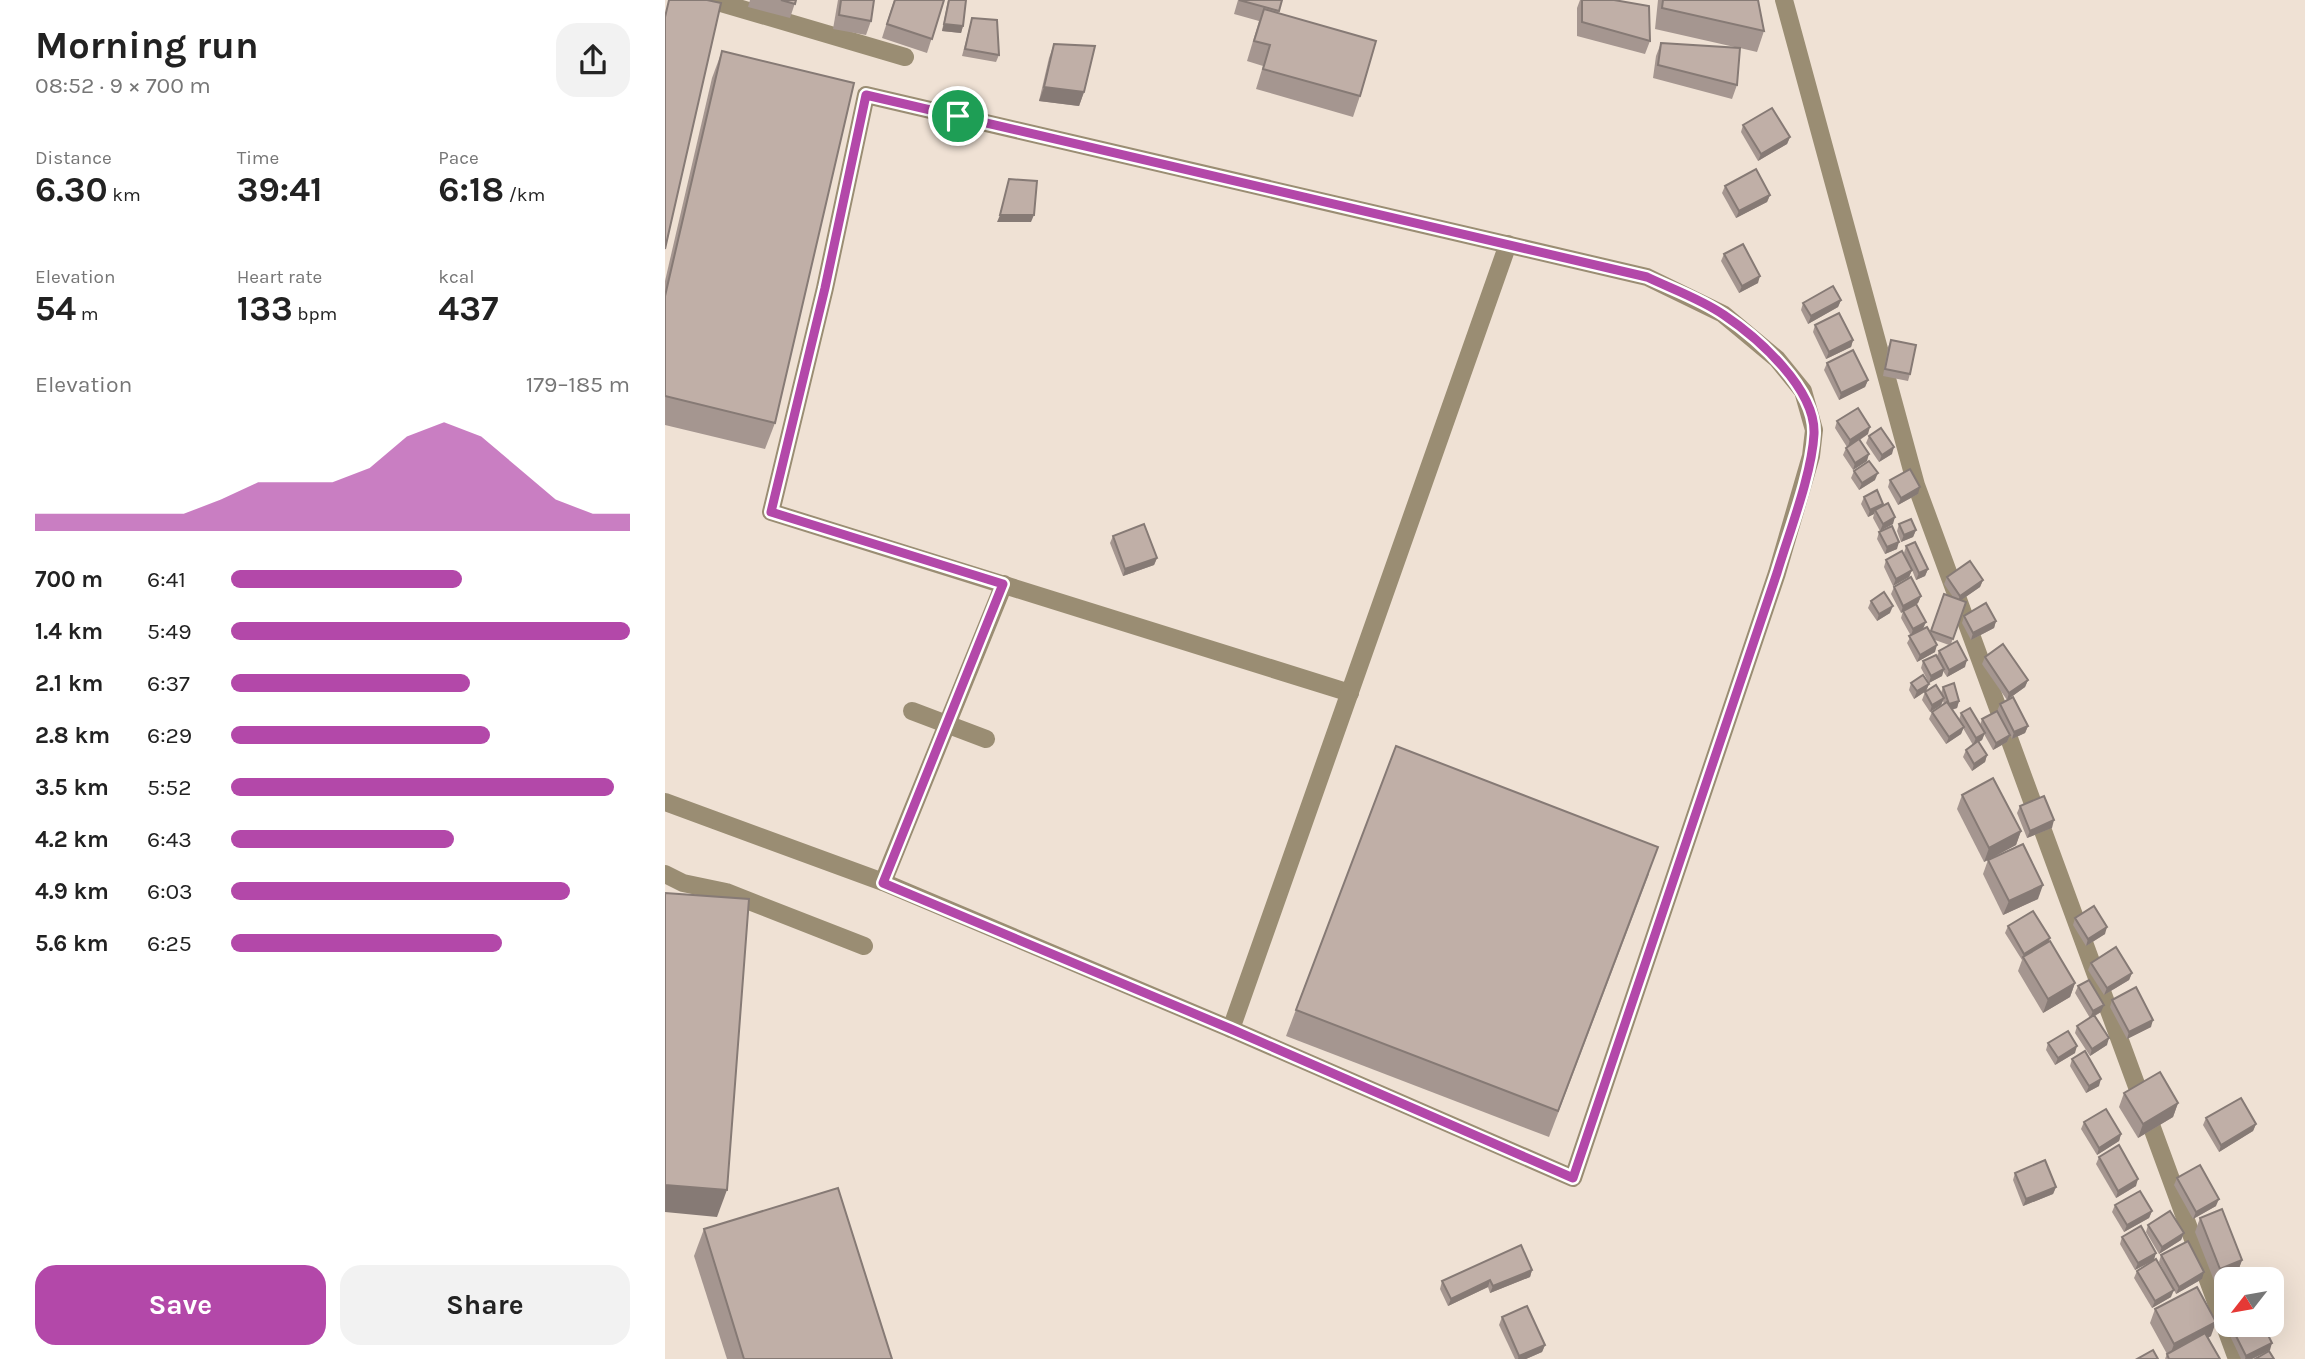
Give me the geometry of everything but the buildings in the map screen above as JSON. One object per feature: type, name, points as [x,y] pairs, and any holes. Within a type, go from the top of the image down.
[{"type":"street","points":[[711,0],[905,57]]},
{"type":"street","points":[[1784,0],[1916,485],[2237,1359]]},
{"type":"street","points":[[665,802],[883,883],[1231,1029],[1573,1178],[1777,573],[1811,456],[1814,430],[1803,391],[1777,359],[1723,314],[1647,277],[866,95],[825,288],[771,512],[1350,693]]},
{"type":"street","points":[[1231,1029],[1509,244]]},
{"type":"street","points":[[883,883],[1003,584]]},
{"type":"street","points":[[912,710],[986,739]]},
{"type":"street","points":[[665,874],[683,883],[726,892],[864,946]]},
{"type":"route","points":[[866,95],[958,116],[1647,277],[1723,314],[1777,359],[1803,391],[1814,430],[1811,456],[1794,515],[1777,573],[1573,1178],[1231,1029],[883,883],[1003,584],[771,512],[825,288],[866,95]]}]
